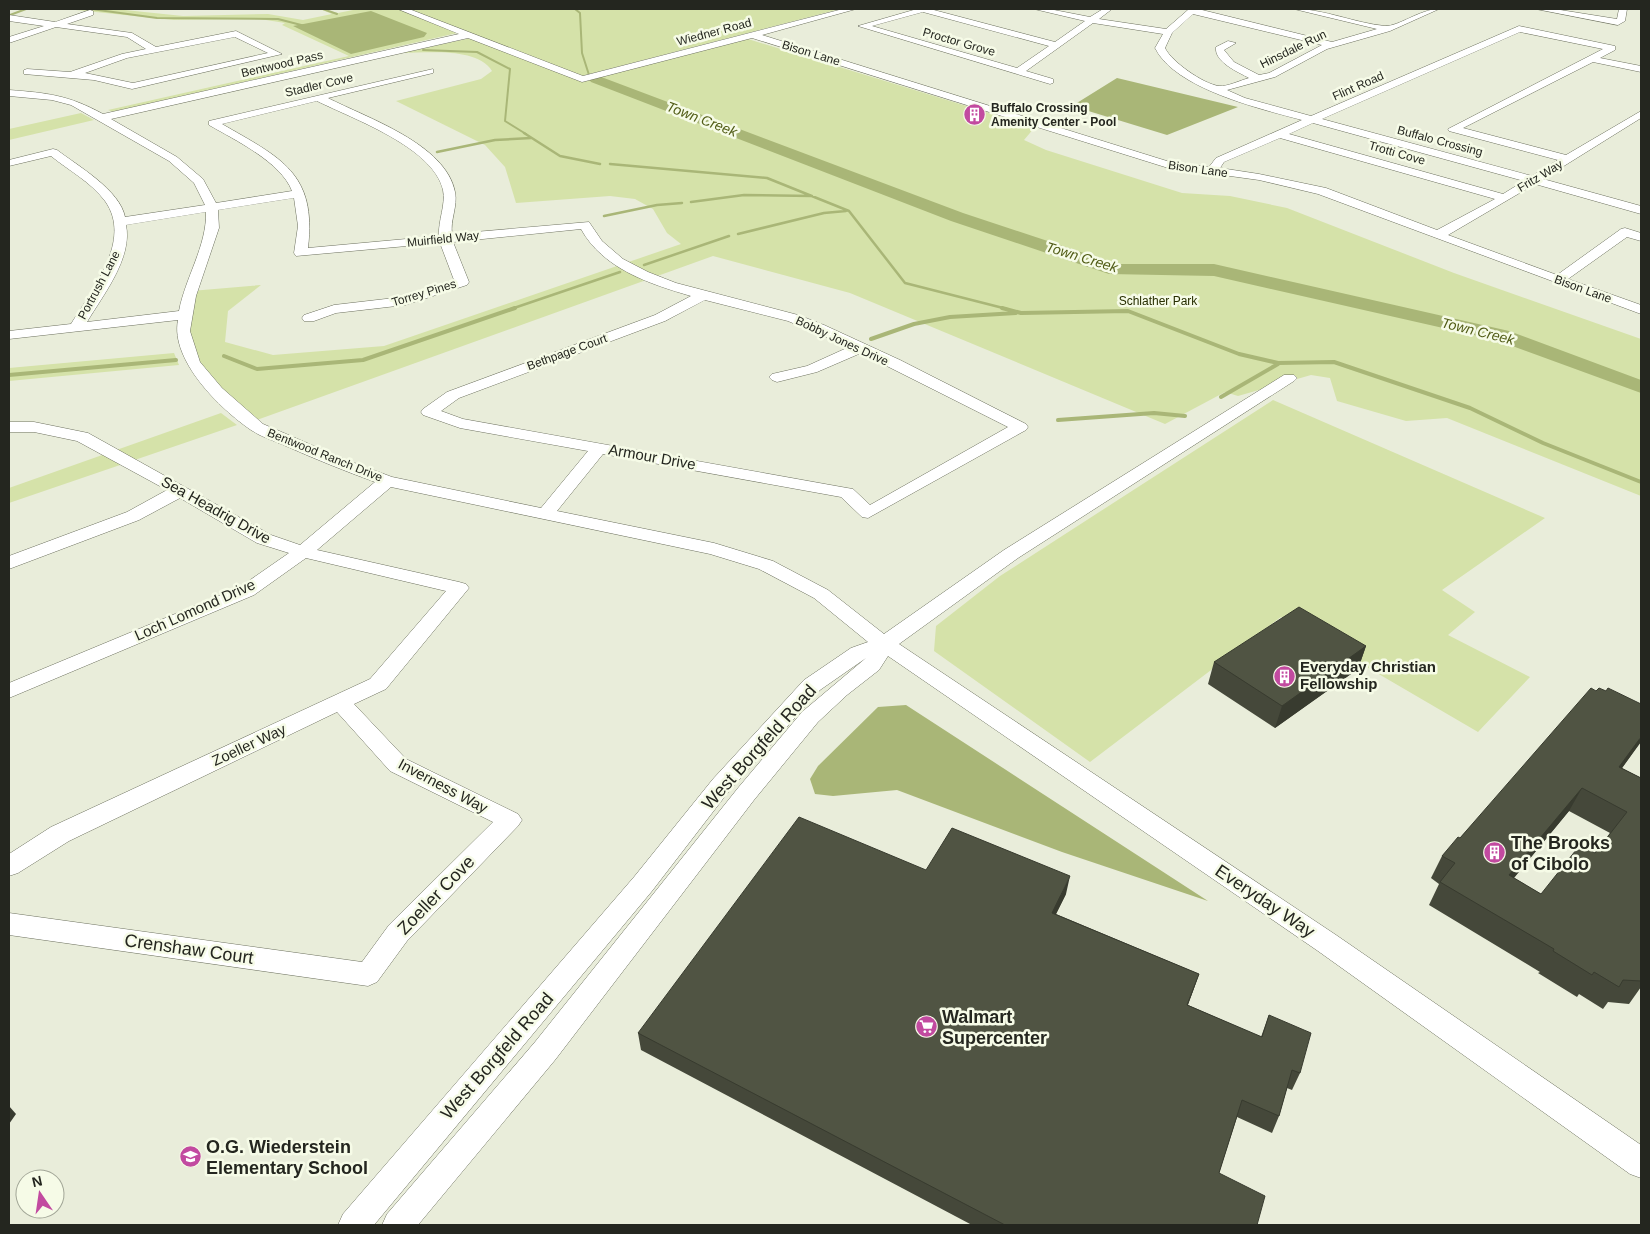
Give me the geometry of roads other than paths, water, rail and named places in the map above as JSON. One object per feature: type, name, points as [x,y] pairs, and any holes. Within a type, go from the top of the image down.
[{"type":"street","points":[[402,9],[468,35]]},
{"type":"street","name":"Wiedner Road","points":[[468,35],[582,79],[852,9]]},
{"type":"street","points":[[925,9],[1056,45]]},
{"type":"street","name":"Proctor Grove","points":[[925,9],[862,26],[1050,81]]},
{"type":"street","points":[[1038,9],[1090,20],[1168,32],[1193,10],[1330,44]]},
{"type":"street","points":[[1018,72],[1108,9]]},
{"type":"street","points":[[1298,9],[1387,29]]},
{"type":"street","points":[[1419,9],[1432,10]]},
{"type":"street","points":[[1540,9],[1618,22],[1621,21],[1622,9]]},
{"type":"street","name":"Hinsdale Run","points":[[1218,90],[1285,70],[1330,44],[1387,29],[1432,10]]},
{"type":"street","points":[[9,40],[90,13]]},
{"type":"street","points":[[9,18],[129,35],[154,50]]},
{"type":"street","name":"Flint Road","points":[[1214,172],[1214,165],[1220,160],[1282,135],[1519,29],[1612,48],[1590,58]]},
{"type":"street","name":"Buffalo Crossing","points":[[1168,32],[1160,48],[1165,58],[1184,73],[1241,100],[1534,178],[1641,204]]},
{"type":"street","points":[[27,72],[119,81],[132,86],[277,54],[236,34],[108,60],[68,75]]},
{"type":"street","name":"Bentwood Pass","points":[[101,118],[468,35]]},
{"type":"street","name":"Bison Lane","points":[[752,35],[1155,162],[1259,177],[1322,190],[1641,310]]},
{"type":"street","points":[[1231,43],[1219,49],[1222,56],[1232,64],[1259,79]]},
{"type":"street","points":[[1568,159],[1453,130],[1590,58],[1641,70]]},
{"type":"street","points":[[204,70],[273,109]]},
{"type":"street","name":"Stadler Cove","points":[[300,193],[285,169],[213,123],[430,71]]},
{"type":"street","name":"Bentwood Ranch Drive","points":[[9,93],[27,94],[76,103],[173,159],[199,181],[212,207],[213,228],[189,296],[184,331],[193,363],[216,391],[256,427],[338,463],[387,481],[714,550],[766,565],[822,594],[868,633],[885,644]]},
{"type":"street","points":[[9,103],[27,94]]},
{"type":"street","name":"Torrey Pines","points":[[309,318],[334,310],[405,301],[462,282],[449,255],[444,223],[450,200],[446,182],[438,168],[421,152],[399,139],[319,98]]},
{"type":"street","name":"Fritz Way","points":[[1438,235],[1505,198],[1534,178],[1641,114]]},
{"type":"street","name":"Trotti Cove","points":[[1282,135],[1505,198]]},
{"type":"street","name":"Portrush Lane","points":[[9,163],[53,152],[109,197],[119,212],[122,231],[118,251],[76,328]]},
{"type":"street","name":"Buffalo Crossing","points":[[1534,178],[1641,210]]},
{"type":"street","points":[[120,222],[300,193]]},
{"type":"street","name":"Muirfield Way","points":[[300,193],[305,208],[306,229],[301,253],[585,225]]},
{"type":"street","name":"Bobby Jones Drive","points":[[585,225],[596,244],[621,263],[659,281],[780,313],[819,327],[1020,427],[868,513]]},
{"type":"street","points":[[1558,280],[1626,232],[1641,237]]},
{"type":"street","name":"Bethpage Court","points":[[429,412],[453,395],[660,318],[705,294]]},
{"type":"street","points":[[9,335],[186,315]]},
{"type":"street","points":[[777,377],[812,369],[860,348]]},
{"type":"street","points":[[885,644],[1011,554],[1289,378]]},
{"type":"street","name":"Armour Drive","points":[[429,412],[460,423],[847,493],[868,513]]},
{"type":"street","name":"Sea Headrig Drive","points":[[9,427],[34,427],[82,438],[130,462],[179,492],[264,539],[303,552],[459,588]]},
{"type":"street","points":[[544,515],[599,448]]},
{"type":"street","name":"Loch Lomond Drive","points":[[9,691],[247,590],[303,552],[387,481]]},
{"type":"street","points":[[9,563],[134,516],[179,492]]},
{"type":"street","name":"Zoeller Way","points":[[9,866],[60,834],[378,684],[459,588]]},
{"type":"street","name":"Everyday Way","points":[[885,644],[1327,943],[1641,1164]]},
{"type":"street","name":"West Borgfeld Road","points":[[354,1225],[644,884],[722,785],[783,715],[812,685],[858,653],[885,644]]},
{"type":"street","name":"West Borgfeld Road","points":[[398,1225],[545,1051],[746,794],[810,718],[839,690],[872,665],[885,644]]},
{"type":"street","name":"Inverness Way","points":[[340,702],[398,765],[510,820]]},
{"type":"street","name":"Zoeller Cove","points":[[368,974],[398,933],[510,820]]},
{"type":"street","name":"Crenshaw Court","points":[[9,924],[368,974]]},
{"type":"waterway","points":[[10,15],[26,9]]},
{"type":"waterway","points":[[91,9],[157,18],[278,19],[305,26]]},
{"type":"waterway","points":[[323,9],[337,14]]},
{"type":"waterway","name":"Town Creek","points":[[575,9],[580,13],[582,53],[589,75]]},
{"type":"waterway","points":[[423,50],[477,52],[510,69],[505,121],[526,134]]},
{"type":"waterway","name":"Town Creek","points":[[596,79],[957,217],[1115,270],[1214,270],[1502,335],[1641,387]]},
{"type":"waterway","points":[[524,133],[560,156],[600,164]]},
{"type":"waterway","points":[[437,152],[495,140],[531,138]]},
{"type":"waterway","points":[[610,164],[767,178],[812,196]]},
{"type":"waterway","points":[[691,202],[744,195],[812,196]]},
{"type":"waterway","points":[[812,196],[849,211],[905,283],[1007,309]]},
{"type":"waterway","points":[[604,216],[657,205],[682,203]]},
{"type":"waterway","points":[[738,234],[824,213],[846,211]]},
{"type":"waterway","points":[[644,265],[729,236]]},
{"type":"waterway","points":[[511,309],[620,272]]},
{"type":"waterway","points":[[224,356],[257,369],[363,360],[515,308]]},
{"type":"waterway","points":[[1002,308],[1021,313],[1128,311],[1239,354],[1278,363],[1334,362],[1470,408],[1543,443],[1641,482]]},
{"type":"waterway","points":[[871,339],[914,324],[950,317],[1016,313]]},
{"type":"waterway","points":[[9,375],[176,360]]},
{"type":"waterway","points":[[1221,397],[1278,364]]},
{"type":"waterway","points":[[1058,420],[1154,413],[1185,416]]},
{"type":"place","name":"Buffalo Crossing Amenity Center - Pool","points":[[975,115]]},
{"type":"place","name":"Everyday Christian Fellowship","points":[[1284,676]]},
{"type":"place","name":"The Brooks of Cibolo","points":[[1495,853]]},
{"type":"place","name":"Walmart Supercenter","points":[[926,1027]]},
{"type":"place","name":"O.G. Wiederstein Elementary School","points":[[190,1157]]},
{"type":"park label","name":"Schlather Park","points":[[1158,301]]}]
